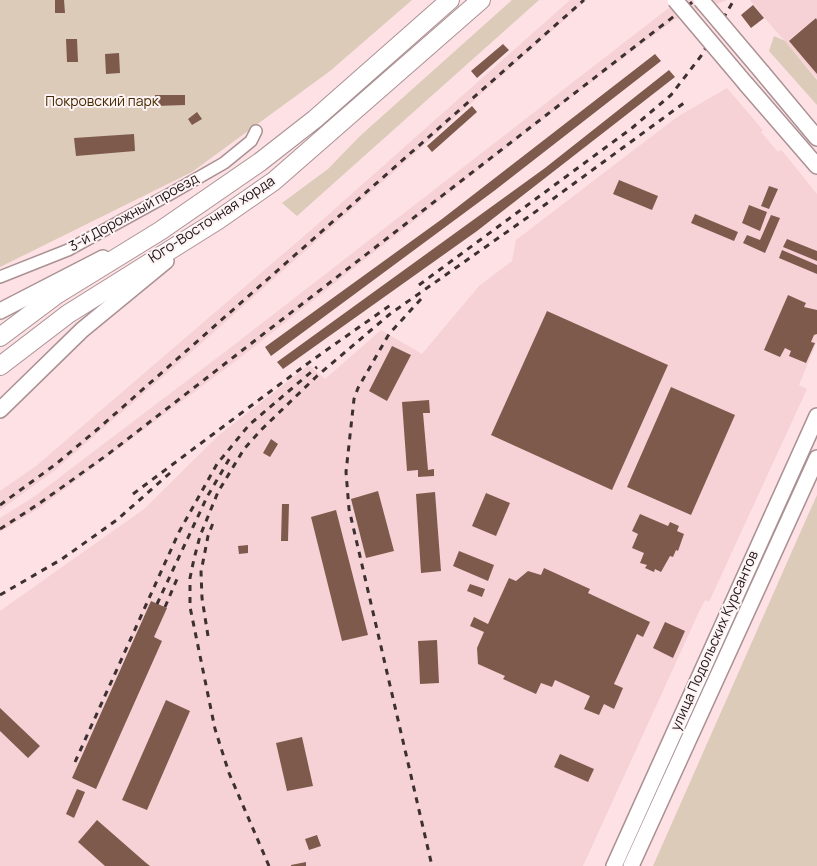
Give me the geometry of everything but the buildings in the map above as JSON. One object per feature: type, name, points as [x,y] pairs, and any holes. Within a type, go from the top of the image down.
[{"type":"main road","name":"Юго-Восточная хорда","points":[[0,337],[56,295],[160,231],[260,162],[315,119],[450,0]]},
{"type":"main road","name":"Юго-Восточная хорда","points":[[0,366],[68,314],[218,220],[274,181],[481,0]]},
{"type":"main road","points":[[675,0],[817,166]]},
{"type":"main road","points":[[701,0],[817,138]]},
{"type":"main road","points":[[0,410],[82,330],[134,286],[218,220]]},
{"type":"main road","points":[[0,311],[54,282],[160,231]]},
{"type":"main road","name":"улица Подольских Курсантов","points":[[614,866],[817,416]]},
{"type":"main road","name":"улица Подольских Курсантов","points":[[631,866],[817,458]]},
{"type":"street","name":"3-й Дорожный проезд","points":[[0,277],[68,250],[170,194],[224,163],[251,141],[256,131]]},
{"type":"shaded area","points":[[570,0],[587,0],[195,349],[54,471],[0,510],[0,491],[36,466],[311,230]]},
{"type":"shaded area","points":[[679,0],[727,0],[674,20],[568,100],[241,357],[41,507],[0,532],[0,518],[35,496],[230,348]]},
{"type":"shaded area","points":[[750,0],[817,0],[817,78],[761,14]]},
{"type":"shaded area","points":[[727,88],[763,130],[761,132],[778,152],[781,150],[784,153],[817,194],[817,341],[799,385],[807,389],[709,602],[705,600],[698,614],[583,866],[0,866],[0,611],[144,509],[219,435],[309,365],[325,379],[381,330],[422,354],[479,286],[512,261],[516,240],[677,117]]},
{"type":"green space","name":"Покровский парк","points":[[0,0],[412,0],[330,71],[192,172],[0,267]]},
{"type":"green space","points":[[512,0],[539,0],[297,216],[282,203],[328,169],[360,136]]},
{"type":"green space","points":[[774,36],[785,41],[817,80],[817,105],[769,51]]},
{"type":"green space","points":[[817,495],[817,866],[653,866],[808,515]]},
{"type":"railway","points":[[0,505],[56,464],[99,428],[584,0]]},
{"type":"railway","points":[[0,529],[107,455],[695,0]]},
{"type":"railway","points":[[419,285],[632,128],[671,95],[701,56],[734,0]]},
{"type":"railway","points":[[269,866],[229,773],[215,729],[190,607],[190,578],[194,559],[200,536],[218,492],[244,449],[261,430],[317,376],[390,314],[531,215],[688,100]]},
{"type":"railway","points":[[421,299],[389,334],[358,388],[354,399],[346,472],[349,509],[432,866]]},
{"type":"railway","points":[[133,494],[311,361],[392,304]]},
{"type":"railway","points":[[75,762],[179,532],[217,464],[249,425],[317,367]]},
{"type":"railway","points":[[157,604],[207,497],[231,456]]},
{"type":"railway","points":[[0,595],[62,559],[118,519],[170,473]]},
{"type":"railway","points":[[208,636],[202,598],[201,572],[208,536],[213,523]]},
{"type":"railway","points":[[165,607],[177,579]]}]
